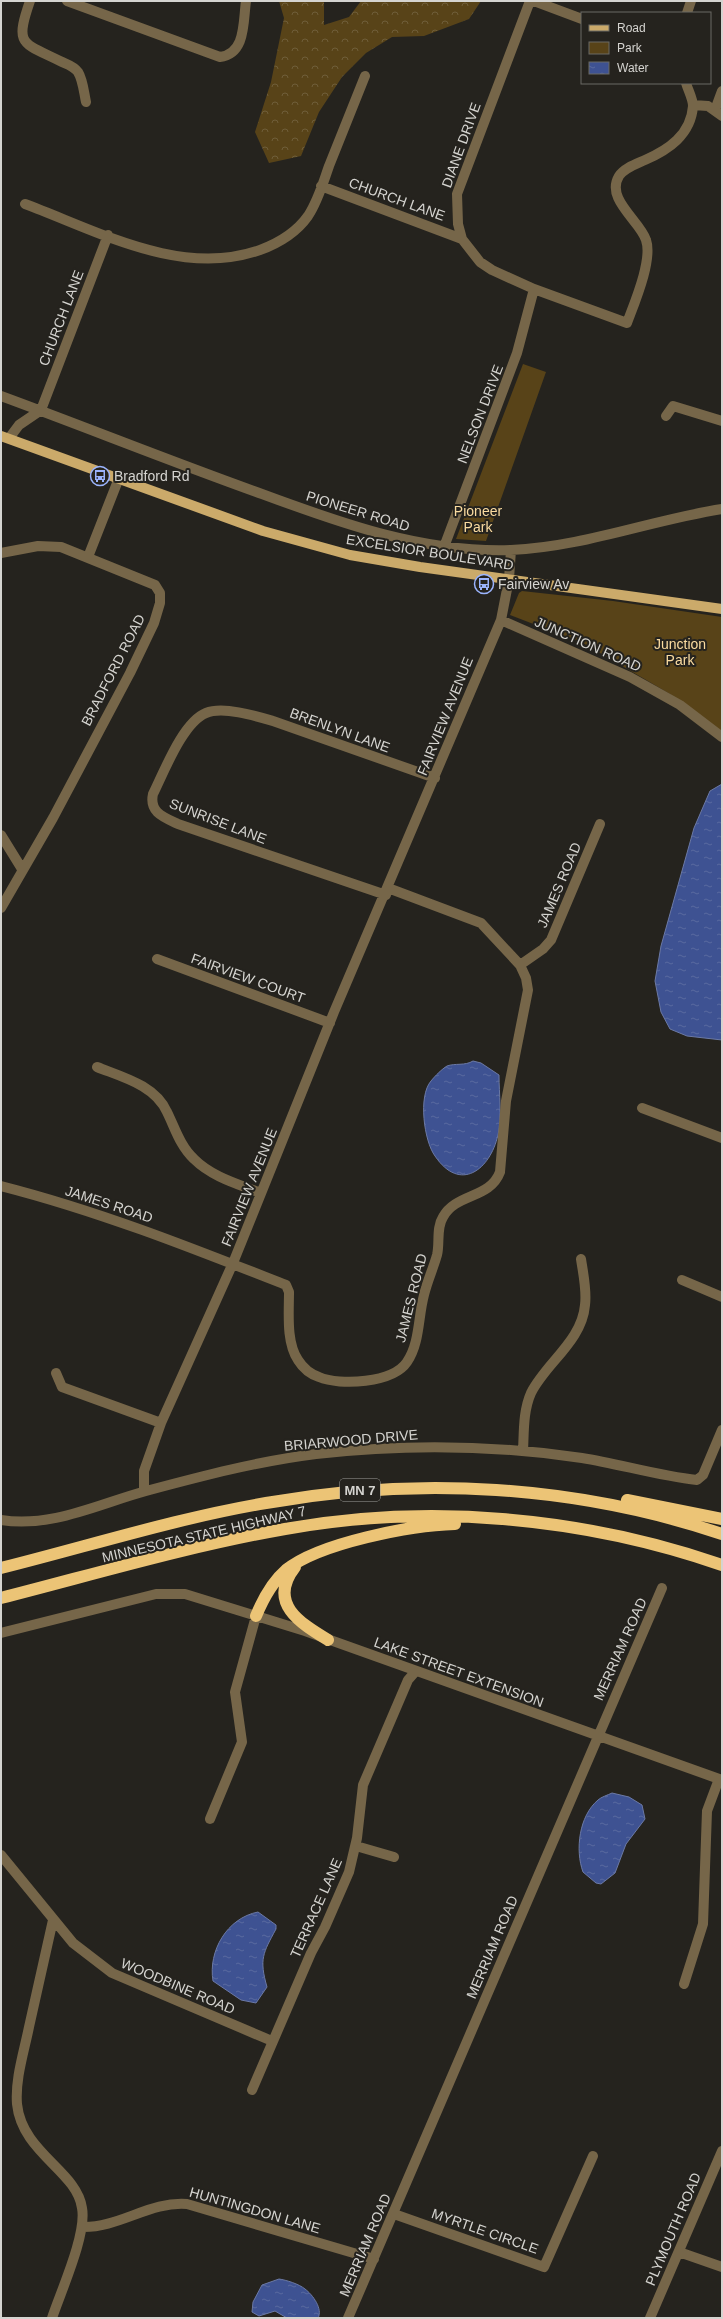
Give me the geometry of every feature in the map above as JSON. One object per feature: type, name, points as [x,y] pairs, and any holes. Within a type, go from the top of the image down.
[{"type":"highway","name":"MINNESOTA STATE HIGHWAY 7","points":[[1,1568],[208,1515],[315,1495],[364,1490],[432,1487],[532,1492],[627,1508],[722,1534]]},
{"type":"highway","points":[[532,1492],[615,1498],[722,1519]]},
{"type":"highway","name":"MINNESOTA STATE HIGHWAY 7","points":[[1,1598],[211,1545],[284,1529],[323,1523],[398,1517],[438,1516],[528,1522],[596,1532],[637,1540],[722,1565]]},
{"type":"highway","points":[[256,1616],[273,1584],[287,1570],[301,1561],[332,1548],[377,1534],[450,1524],[528,1522]]},
{"type":"highway","points":[[301,1561],[294,1568],[287,1582],[285,1590],[288,1605],[295,1618],[328,1640]]},
{"type":"main road","name":"EXCELSIOR BOULEVARD","points":[[5,435],[251,527],[309,545],[394,564],[722,609]]},
{"type":"street","points":[[30,1],[22,25],[23,39],[29,46],[70,66],[77,71],[86,102]]},
{"type":"street","points":[[67,1],[211,55],[220,57],[234,52],[240,40],[246,1]]},
{"type":"street","name":"DIANE DRIVE","points":[[530,1],[461,180],[456,209],[462,238],[480,262],[492,270],[534,289],[627,323],[645,265],[648,249],[642,232],[616,194],[619,177],[634,165],[665,151],[676,141],[684,132],[693,105]]},
{"type":"street","points":[[534,1],[581,19]]},
{"type":"street","points":[[687,12],[692,1]]},
{"type":"street","points":[[25,204],[159,254],[204,260],[249,254],[285,239],[298,228],[308,215],[322,186],[365,76]]},
{"type":"street","points":[[686,84],[693,105],[708,106],[719,113],[722,91]]},
{"type":"street","name":"CHURCH LANE","points":[[322,186],[462,238]]},
{"type":"street","name":"CHURCH LANE","points":[[41,410],[108,235]]},
{"type":"street","name":"NELSON DRIVE","points":[[444,547],[518,353],[534,289]]},
{"type":"street","name":"PIONEER ROAD","points":[[1,396],[313,513],[385,536],[444,547],[511,550],[591,539],[722,509]]},
{"type":"street","points":[[666,416],[673,406],[721,419]]},
{"type":"street","points":[[5,435],[41,410]]},
{"type":"street","points":[[88,558],[119,478]]},
{"type":"street","name":"BRADFORD ROAD","points":[[1,553],[48,546],[61,548],[155,585],[160,592],[160,603],[154,623],[130,673],[53,818],[22,869],[1,908]]},
{"type":"street","name":"FAIRVIEW AVENUE","points":[[144,1491],[144,1471],[162,1423],[233,1263],[330,1023],[435,778],[500,620],[509,579],[511,550]]},
{"type":"street","name":"JUNCTION ROAD","points":[[500,620],[630,677],[680,705],[722,738]]},
{"type":"street","name":"SUNRISE LANE","points":[[234,712],[207,712],[197,719],[183,737],[153,794],[151,802],[154,809],[164,817],[178,824],[387,891],[481,923],[520,966]]},
{"type":"street","name":"BRENLYN LANE","points":[[234,712],[273,720],[435,778]]},
{"type":"street","name":"JAMES ROAD","points":[[1,1186],[143,1230],[233,1263],[286,1285],[288,1292],[291,1346],[298,1361],[311,1373],[335,1380],[369,1380],[390,1376],[406,1364],[413,1352],[424,1296],[437,1255],[442,1218],[452,1205],[492,1187],[497,1181],[500,1172],[506,1101],[528,990],[526,978],[520,966],[543,949],[551,940],[600,824]]},
{"type":"street","points":[[1,835],[22,869]]},
{"type":"street","name":"FAIRVIEW COURT","points":[[157,959],[330,1023]]},
{"type":"street","points":[[97,1067],[138,1084],[160,1099],[182,1144],[202,1166],[215,1174],[261,1193]]},
{"type":"street","points":[[642,1108],[722,1138]]},
{"type":"street","points":[[523,1451],[525,1415],[531,1393],[572,1338],[582,1316],[585,1305],[581,1258]]},
{"type":"street","points":[[682,1280],[722,1297]]},
{"type":"street","points":[[56,1373],[62,1387],[162,1423]]},
{"type":"street","name":"BRIARWOOD DRIVE","points":[[3,1520],[41,1521],[144,1491],[258,1463],[316,1454],[379,1448],[441,1447],[523,1451],[581,1458],[697,1480],[703,1475],[722,1430]]},
{"type":"street","name":"MERRIAM ROAD","points":[[348,2318],[394,2214],[597,1736],[662,1588]]},
{"type":"street","name":"LAKE STREET EXTENSION","points":[[1,1633],[156,1594],[185,1594],[328,1640],[720,1780]]},
{"type":"street","points":[[210,1819],[242,1742],[235,1692],[256,1616]]},
{"type":"street","name":"TERRACE LANE","points":[[252,2090],[272,2041],[349,1872],[356,1846],[360,1802],[369,1768],[408,1680],[415,1672]]},
{"type":"street","points":[[684,1984],[703,1924],[708,1811],[720,1780]]},
{"type":"street","points":[[356,1846],[394,1856]]},
{"type":"street","name":"WOODBINE ROAD","points":[[1,1855],[73,1943],[112,1973],[272,2041]]},
{"type":"street","points":[[52,2318],[82,2227],[82,2207],[77,2194],[27,2135],[20,2120],[17,2104],[19,2073],[53,1920]]},
{"type":"street","name":"PLYMOUTH ROAD","points":[[650,2318],[722,2151]]},
{"type":"street","name":"MYRTLE CIRCLE","points":[[394,2214],[544,2267],[593,2156]]},
{"type":"street","name":"HUNTINGDON LANE","points":[[82,2227],[99,2226],[163,2205],[187,2204],[374,2259]]},
{"type":"street","points":[[679,2252],[722,2267]]},
{"type":"green space","points":[[279,1],[324,1],[324,25],[349,17],[361,1],[481,1],[469,19],[424,36],[392,37],[366,53],[342,77],[319,112],[301,156],[269,163],[255,132],[271,82],[284,18]]},
{"type":"green space","name":"Pioneer Park","points":[[523,364],[546,372],[486,541],[456,539]]},
{"type":"green space","name":"Junction Park","points":[[522,591],[613,601],[722,617],[722,732],[670,694],[583,643],[510,615],[519,593]]},
{"type":"water","points":[[722,784],[722,1040],[687,1036],[670,1029],[661,1012],[655,981],[661,946],[694,828],[710,791]]},
{"type":"water","points":[[473,1061],[481,1063],[499,1075],[500,1120],[498,1135],[488,1158],[481,1167],[464,1175],[454,1173],[445,1167],[435,1156],[431,1149],[425,1130],[424,1107],[427,1088],[431,1081],[439,1073],[447,1066]]},
{"type":"water","points":[[612,1793],[629,1797],[642,1805],[645,1819],[626,1844],[615,1873],[601,1884],[596,1883],[583,1872],[579,1854],[580,1834],[587,1815],[592,1807],[599,1799]]},
{"type":"water","points":[[258,1912],[276,1925],[276,1929],[268,1944],[264,1956],[263,1970],[267,1987],[256,2003],[241,2000],[213,1981],[212,1970],[217,1948],[229,1929],[237,1921],[247,1915]]},
{"type":"water","points":[[279,2279],[289,2281],[302,2287],[314,2298],[319,2311],[318,2318],[287,2318],[275,2311],[259,2316],[252,2312],[253,2302],[262,2285]]},
{"type":"place","name":"Bradford Rd","points":[[100,476]]},
{"type":"place","name":"Fairview Av","points":[[484,584]]}]
